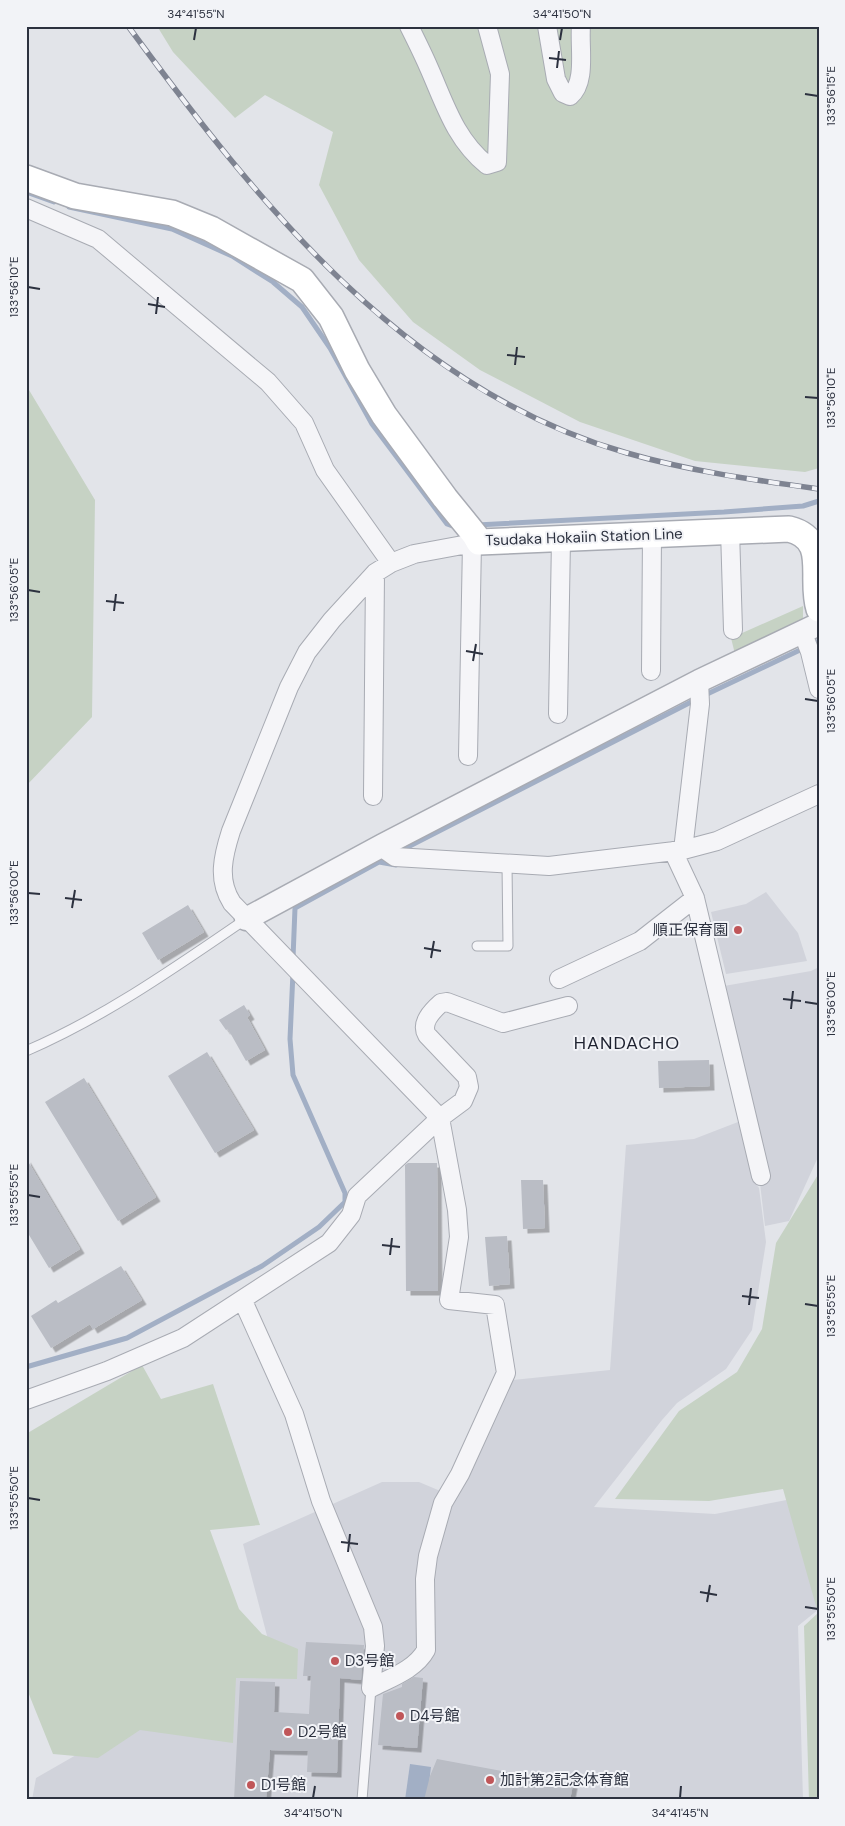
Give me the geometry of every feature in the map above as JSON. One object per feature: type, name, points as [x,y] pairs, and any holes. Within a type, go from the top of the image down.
[{"type":"main road","points":[[26,178],[73,206],[172,213],[211,229],[302,280],[331,317],[357,370],[384,415],[472,535]]},
{"type":"main road","name":"Tsudaka Hokaiin Station Line","points":[[472,535],[561,539],[730,530],[789,529],[806,536],[815,550],[815,592],[819,609]]},
{"type":"street","points":[[409,26],[429,67],[451,122],[472,153],[487,165],[497,162],[500,74],[487,26]]},
{"type":"street","points":[[547,26],[556,79],[562,93],[570,96],[576,91],[580,63],[581,26]]},
{"type":"street","points":[[26,203],[73,206],[99,228],[98,239]]},
{"type":"street","points":[[26,208],[98,239],[268,382],[304,423],[325,470],[391,563]]},
{"type":"street","points":[[730,530],[733,630]]},
{"type":"street","points":[[650,670],[652,534]]},
{"type":"street","points":[[371,1688],[411,1667],[421,1660],[426,1650],[426,1579],[428,1556],[441,1512],[506,1374],[495,1306],[450,1300],[459,1237],[440,1118],[246,919],[226,893],[222,870],[224,854],[231,831],[289,687],[308,652],[332,620],[375,573],[391,563],[472,535],[468,756]]},
{"type":"street","points":[[558,714],[561,539]]},
{"type":"street","points":[[373,796],[375,573]]},
{"type":"street","points":[[246,919],[388,851],[809,637],[819,689]]},
{"type":"street","points":[[700,693],[677,854],[695,898],[761,1176]]},
{"type":"street","points":[[388,851],[507,870],[570,866],[677,854],[717,841],[819,793]]},
{"type":"street","points":[[559,979],[640,941],[661,927],[695,898]]},
{"type":"street","points":[[26,1400],[107,1371],[183,1338],[243,1301],[329,1243],[351,1216],[357,1196],[440,1118],[463,1101],[469,1087],[467,1077],[425,1032],[425,1022],[440,1003],[456,1003],[503,1023],[568,1006]]},
{"type":"street","points":[[243,1301],[294,1414],[321,1501],[373,1627],[375,1646],[371,1688]]},
{"type":"lane","points":[[477,946],[508,946],[507,870]]},
{"type":"lane","points":[[26,1051],[56,1038],[128,997],[246,919]]},
{"type":"lane","points":[[362,1800],[371,1688]]},
{"type":"shaded area","points":[[766,892],[798,933],[807,961],[726,974],[711,912],[746,904]]},
{"type":"shaded area","points":[[819,967],[819,1155],[789,1221],[765,1226],[760,1183],[769,1180],[724,986],[811,971]]},
{"type":"shaded area","points":[[738,1122],[756,1184],[759,1188],[766,1242],[752,1330],[726,1369],[677,1403],[594,1507],[715,1514],[807,1496],[819,1609],[798,1626],[803,1800],[32,1800],[36,1778],[205,1681],[271,1651],[243,1544],[382,1482],[419,1482],[457,1498],[513,1380],[610,1370],[626,1145],[694,1139]]},
{"type":"green space","points":[[157,26],[819,26],[819,468],[805,472],[695,461],[580,422],[480,370],[413,322],[359,260],[319,185],[333,132],[265,95],[235,118],[173,52]]},
{"type":"green space","points":[[26,385],[95,500],[92,717],[26,786]]},
{"type":"green space","points":[[803,606],[803,621],[735,654],[731,638]]},
{"type":"green space","points":[[819,1173],[819,1800],[809,1800],[804,1626],[818,1613],[783,1489],[709,1501],[615,1499],[679,1411],[737,1372],[762,1329],[776,1243]]},
{"type":"green space","points":[[142,1365],[161,1399],[213,1384],[260,1525],[210,1530],[239,1609],[262,1634],[298,1649],[297,1679],[236,1678],[233,1743],[140,1730],[98,1758],[53,1754],[26,1687],[26,1434]]},
{"type":"water","points":[[410,1764],[431,1767],[427,1800],[405,1800]]},
{"type":"building","points":[[188,905],[204,932],[158,960],[142,933]]},
{"type":"building","points":[[244,1005],[250,1015],[247,1017],[265,1050],[246,1061],[228,1029],[226,1030],[219,1020]]},
{"type":"building","points":[[207,1052],[254,1130],[215,1153],[168,1076]]},
{"type":"building","points":[[709,1060],[710,1086],[659,1088],[658,1061]]},
{"type":"building","points":[[84,1078],[156,1197],[118,1221],[45,1102]]},
{"type":"building","points":[[26,1158],[80,1249],[49,1268],[26,1230]]},
{"type":"building","points":[[408,1163],[437,1163],[438,1291],[406,1291],[405,1165]]},
{"type":"building","points":[[521,1180],[543,1180],[545,1228],[523,1229]]},
{"type":"building","points":[[507,1236],[510,1284],[489,1286],[485,1237]]},
{"type":"building","points":[[121,1266],[142,1300],[93,1329],[90,1324],[51,1348],[31,1316],[56,1300],[58,1303]]},
{"type":"building","name":"D2号館","points":[[306,1642],[364,1645],[361,1680],[340,1678],[337,1773],[307,1772],[308,1751],[270,1750],[266,1800],[234,1800],[240,1681],[275,1682],[274,1712],[309,1714],[311,1676],[303,1676]]},
{"type":"building","name":"D4号館","points":[[414,1677],[423,1678],[417,1748],[378,1745],[383,1694],[402,1687],[402,1684]]},
{"type":"building","name":"加計第2記念体育館","points":[[437,1759],[573,1784],[570,1800],[424,1800],[430,1776]]},
{"type":"waterway","points":[[26,192],[54,202]]},
{"type":"waterway","points":[[69,207],[172,229],[232,256],[273,282],[302,307],[330,348],[372,424],[447,524],[458,528]]},
{"type":"waterway","points":[[477,525],[724,512],[803,506],[819,501]]},
{"type":"waterway","points":[[703,696],[819,641]]},
{"type":"waterway","points":[[398,852],[695,700]]},
{"type":"waterway","points":[[293,958],[295,908],[388,857]]},
{"type":"waterway","points":[[379,862],[396,865]]},
{"type":"waterway","points":[[26,1367],[127,1338],[262,1266],[319,1227],[345,1202],[345,1193],[293,1075],[290,1039],[293,972]]},
{"type":"railway","points":[[128,26],[230,159],[285,222],[343,282],[406,337],[474,385],[547,424],[627,453],[698,470],[819,489]]},
{"type":"place","name":"順正保育園","points":[[738,930]]},
{"type":"place","name":"D3号館","points":[[335,1661]]},
{"type":"place","name":"D4号館","points":[[400,1716]]},
{"type":"place","name":"D2号館","points":[[288,1732]]},
{"type":"place","name":"加計第2記念体育館","points":[[490,1780]]},
{"type":"place","name":"D1号館","points":[[251,1785]]},
{"type":"district","name":"HANDACHO","points":[[627,1043]]}]
